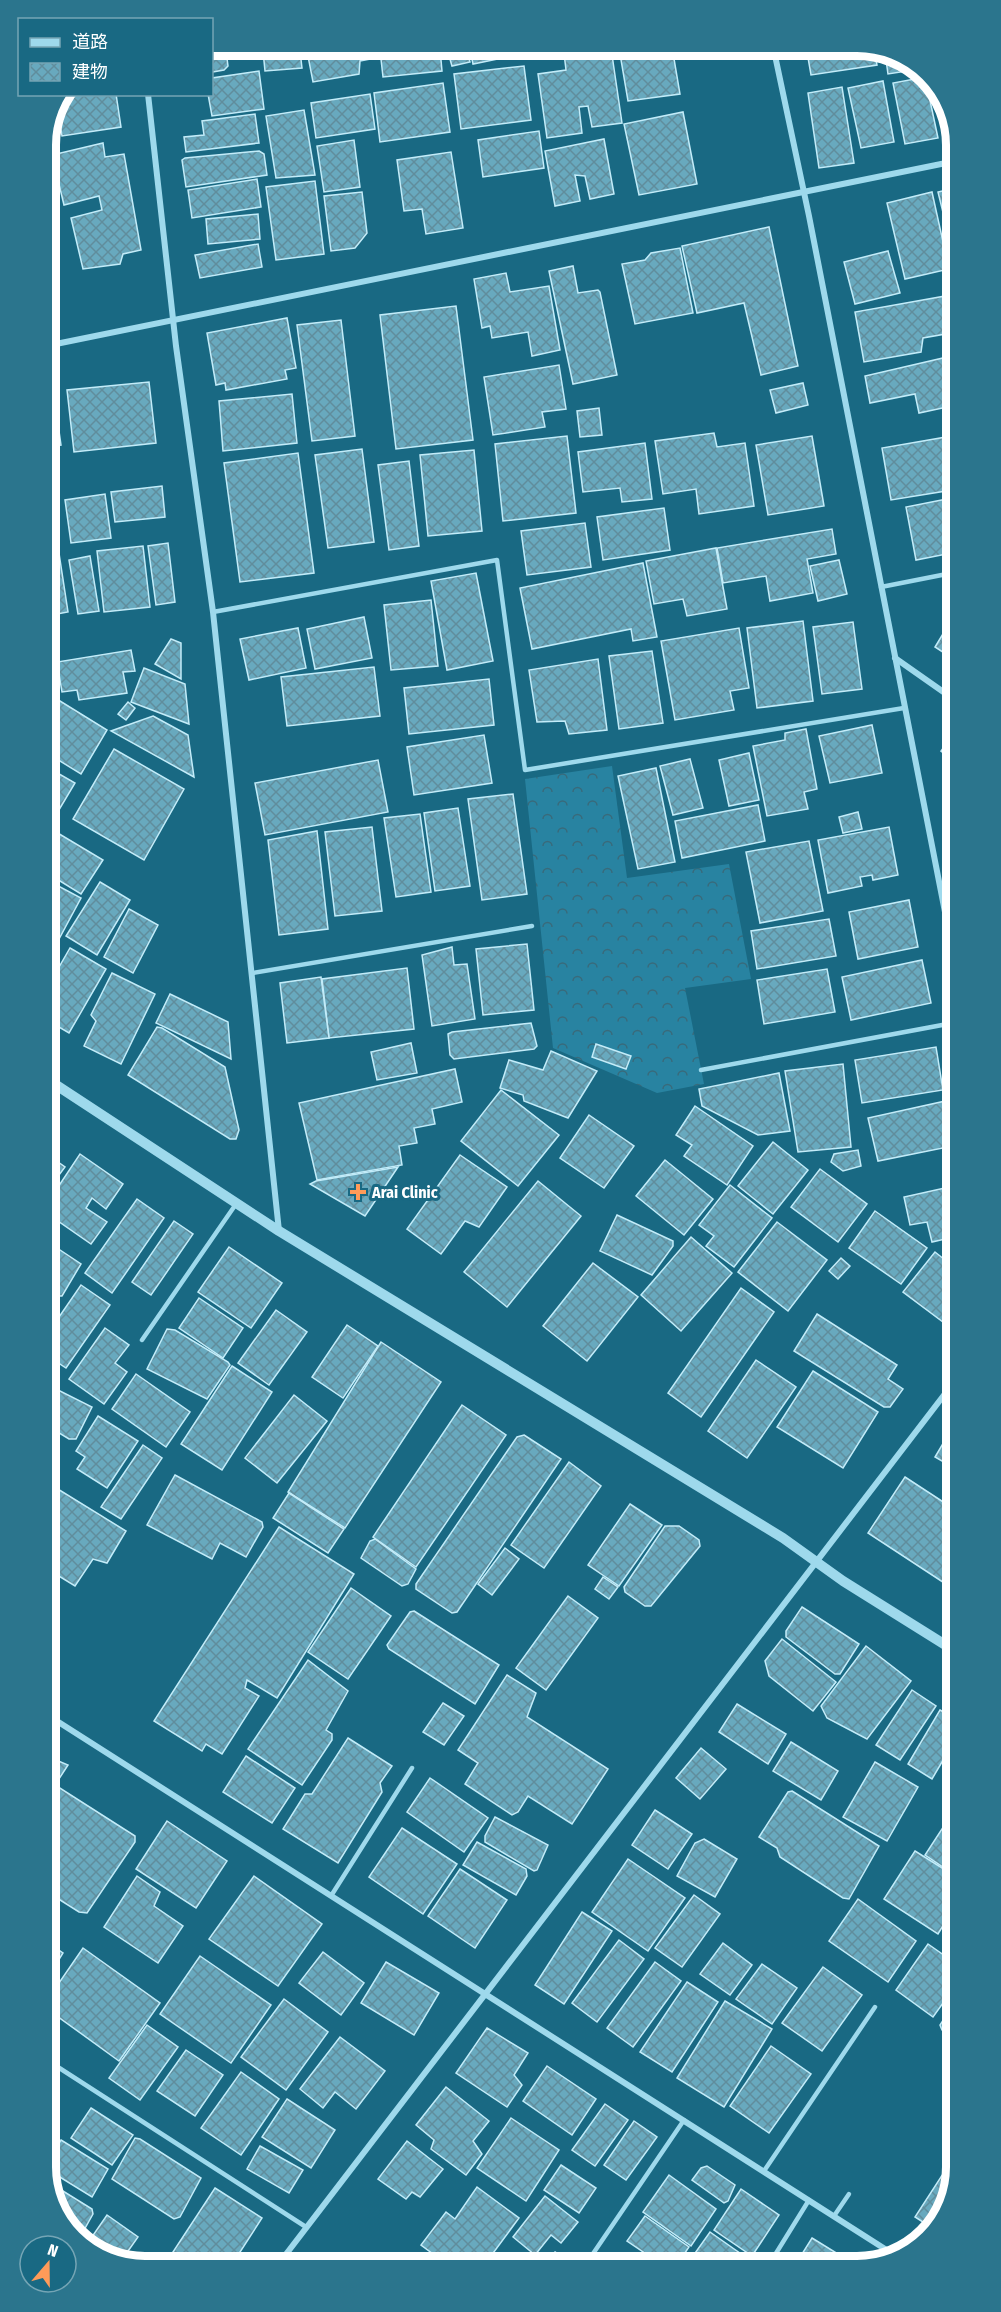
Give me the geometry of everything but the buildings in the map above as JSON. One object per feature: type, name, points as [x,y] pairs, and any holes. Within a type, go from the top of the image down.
[{"type":"street","points":[[775,56],[804,192],[946,918]]},
{"type":"street","points":[[148,96],[174,321],[213,612],[279,1231]]},
{"type":"street","points":[[56,344],[946,163]]},
{"type":"street","points":[[894,657],[946,694]]},
{"type":"street","points":[[56,1084],[236,1204],[783,1538],[946,1645]]},
{"type":"street","points":[[284,2256],[946,1392]]},
{"type":"street","points":[[56,1720],[888,2251]]},
{"type":"lane","points":[[213,612],[497,560],[525,770],[904,708]]},
{"type":"lane","points":[[881,587],[946,574]]},
{"type":"lane","points":[[253,973],[532,926]]},
{"type":"lane","points":[[701,1070],[946,1024]]},
{"type":"lane","points":[[142,1340],[236,1204]]},
{"type":"lane","points":[[331,1896],[412,1768]]},
{"type":"lane","points":[[764,2171],[875,2007]]},
{"type":"lane","points":[[56,2066],[306,2227]]},
{"type":"lane","points":[[591,2256],[684,2120]]},
{"type":"lane","points":[[834,2216],[849,2194]]},
{"type":"lane","points":[[774,2256],[809,2200]]},
{"type":"green space","points":[[612,766],[627,878],[729,864],[751,979],[685,988],[704,1084],[657,1093],[553,1048],[525,779]]},
{"type":"place","name":"Arai Clinic","points":[[358,1192]]}]
